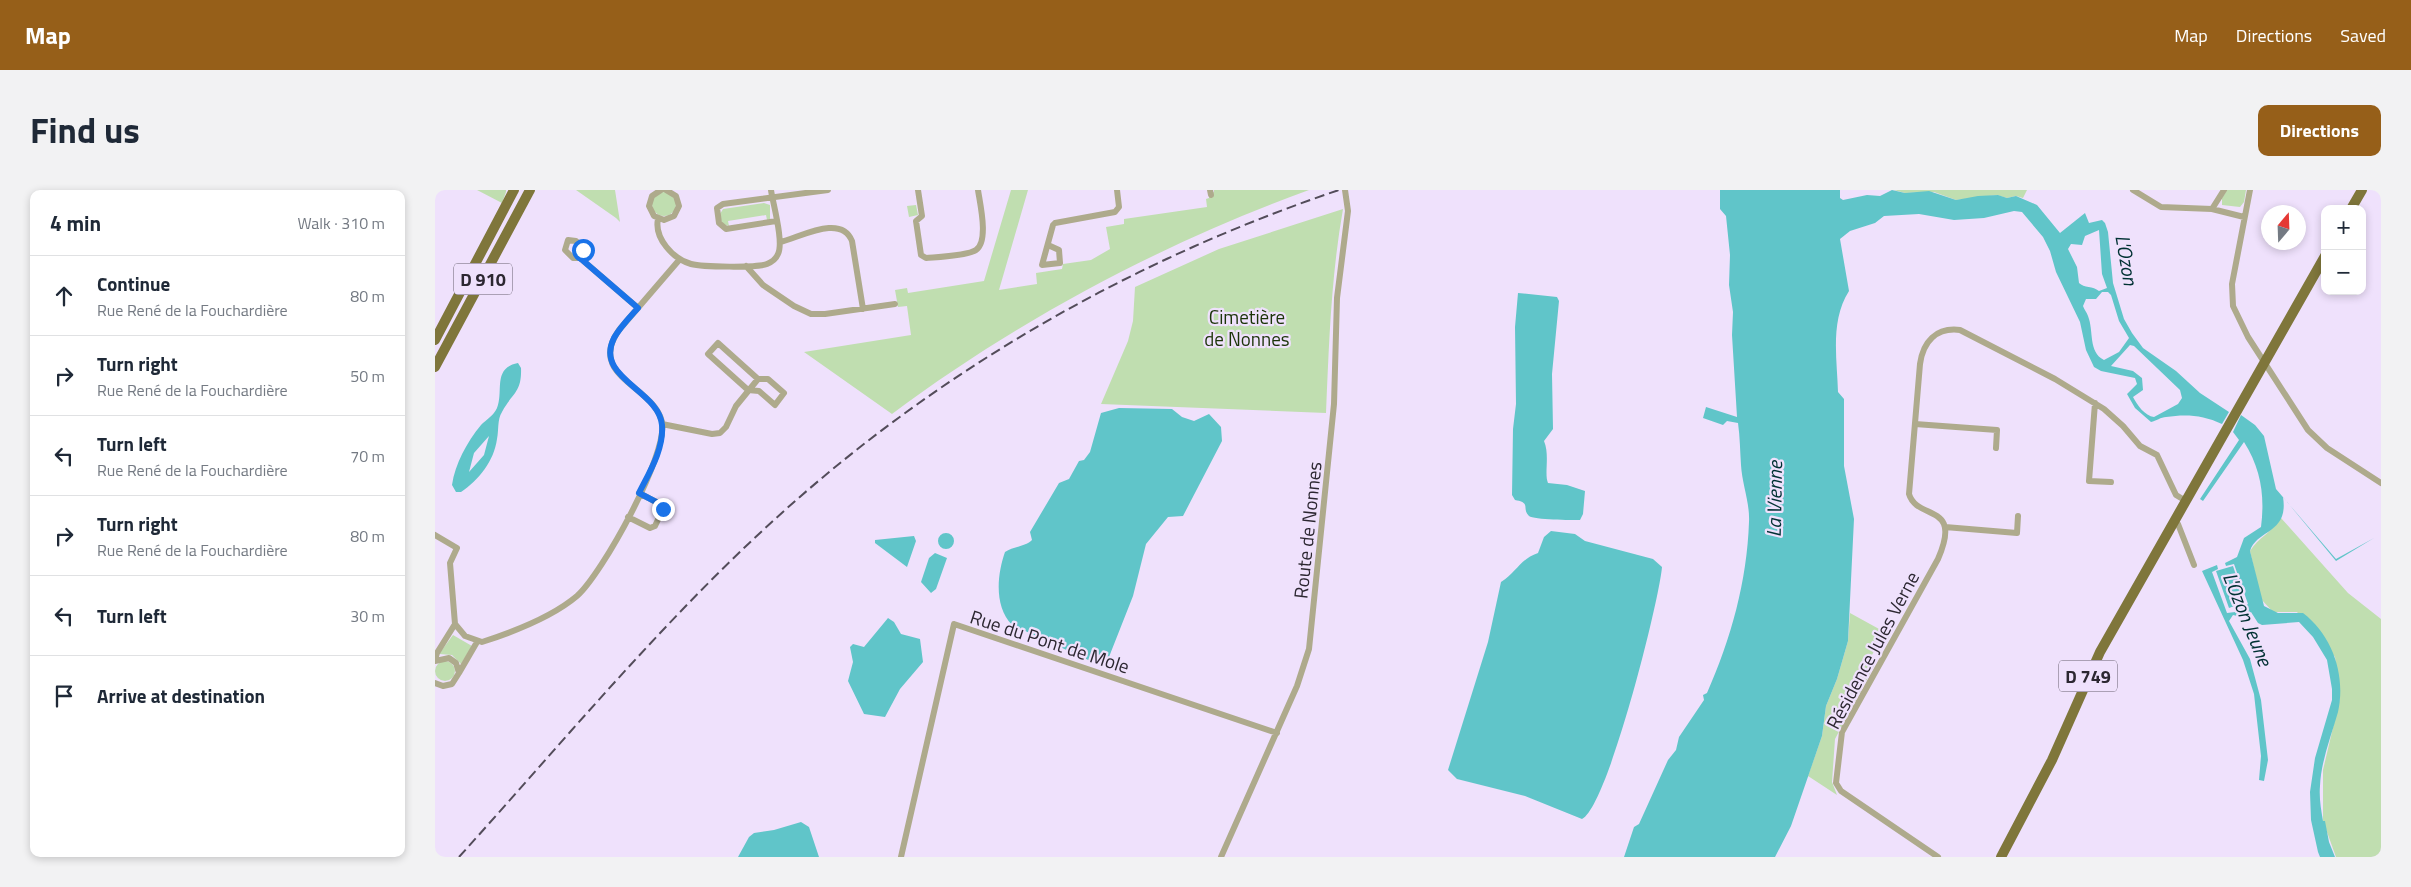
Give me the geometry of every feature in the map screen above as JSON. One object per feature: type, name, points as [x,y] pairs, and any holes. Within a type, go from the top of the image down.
[{"type":"main road","name":"D 910","points":[[435,340],[515,190]]},
{"type":"main road","name":"D 910","points":[[435,367],[530,190]]},
{"type":"main road","points":[[2353,205],[2362,190]]},
{"type":"main road","name":"D 749","points":[[2001,857],[2052,760],[2100,652],[2321,263]]},
{"type":"street","points":[[661,190],[654,194],[649,203],[651,212],[658,218],[671,218],[678,209],[676,196],[666,190]]},
{"type":"street","points":[[658,218],[657,230],[661,238],[669,250],[680,259],[698,266],[746,266],[770,263],[778,256],[780,242],[771,190]]},
{"type":"street","points":[[776,221],[726,229],[719,223],[717,208],[720,204],[828,190]]},
{"type":"street","points":[[918,190],[922,216],[916,221],[921,255],[926,258],[973,251],[979,246],[984,234],[978,190]]},
{"type":"street","points":[[1048,245],[1055,223],[1115,212],[1119,207],[1117,190]]},
{"type":"street","name":"Route de Nonnes","points":[[1221,857],[1277,732],[1305,662],[1312,632],[1335,404],[1337,298],[1348,211],[1345,190]]},
{"type":"street","points":[[2133,190],[2161,207],[2212,209],[2244,217]]},
{"type":"street","points":[[2212,209],[2224,190]]},
{"type":"street","points":[[2250,190],[2231,299],[2248,337],[2316,440],[2381,483]]},
{"type":"street","points":[[780,242],[802,233],[838,228],[847,233],[853,241],[863,309]]},
{"type":"street","points":[[580,258],[638,308]]},
{"type":"street","points":[[435,535],[457,547],[450,563],[455,624],[460,633],[477,642],[488,640],[534,621],[577,596],[602,566],[628,517],[657,454],[662,424],[650,402],[617,372],[611,357],[615,336],[680,259]]},
{"type":"street","points":[[746,266],[763,285],[805,312],[825,314],[895,304]]},
{"type":"street","points":[[2018,516],[2017,533],[1945,527],[1934,514],[1911,500],[1909,494],[1922,353],[1933,336],[1953,329],[1960,330],[2016,358],[2095,403],[2123,426],[2140,446],[2157,455],[2176,495],[2186,501]]},
{"type":"street","points":[[718,343],[758,379],[769,379],[785,393],[775,404],[759,391],[748,390],[708,354],[718,343]]},
{"type":"street","points":[[662,424],[711,434],[719,433],[727,427],[731,415],[758,379]]},
{"type":"street","points":[[2095,403],[2089,481],[2111,482]]},
{"type":"street","points":[[1915,424],[1997,430],[1996,448]]},
{"type":"street","points":[[628,517],[650,528],[655,526],[663,509],[660,504],[639,493]]},
{"type":"street","points":[[2175,521],[2178,524],[2194,565]]},
{"type":"street","name":"Résidence Jules Verne","points":[[1938,857],[1841,791],[1836,783],[1842,732],[1938,559],[1944,543],[1945,527]]},
{"type":"street","points":[[455,624],[437,653],[435,660],[449,658],[456,664],[459,673]]},
{"type":"street","name":"Rue du Pont de Mole","points":[[901,857],[954,624],[1277,732]]},
{"type":"street","points":[[435,683],[443,686],[452,684],[477,642]]},
{"type":"green space","points":[[477,190],[506,190],[506,192],[502,203]]},
{"type":"green space","points":[[576,190],[615,190],[620,222],[616,218]]},
{"type":"green space","points":[[1011,190],[1028,190],[999,290],[1037,284],[1036,273],[1062,269],[1063,264],[1091,260],[1110,249],[1106,227],[1124,224],[1124,219],[1207,207],[1206,199],[1209,198],[1209,194],[1214,192],[1214,190],[1309,190],[1199,235],[1092,287],[989,347],[892,414],[804,352],[911,335],[907,306],[898,307],[895,290],[907,288],[908,293],[984,281]]},
{"type":"green space","points":[[1894,190],[2027,190],[2023,198],[2016,196],[2007,198],[1997,195],[1956,200],[1934,192],[1905,193]]},
{"type":"green space","points":[[2227,190],[2246,190],[2244,202],[2240,207],[2222,205],[2222,198]]},
{"type":"green space","points":[[664,192],[673,195],[676,204],[673,213],[664,216],[655,213],[652,204],[655,195]]},
{"type":"green space","points":[[764,203],[770,205],[770,219],[767,220],[766,215],[728,221],[729,226],[722,224],[720,214],[723,209]]},
{"type":"green space","points":[[916,205],[918,215],[909,217],[907,206]]},
{"type":"green space","name":"Cimetière de Nonnes","points":[[1343,209],[1333,285],[1326,413],[1101,404],[1128,341],[1133,321],[1135,287],[1219,249]]},
{"type":"green space","points":[[2281,518],[2348,593],[2381,619],[2381,857],[2336,857],[2323,821],[2323,770],[2340,698],[2335,657],[2297,612],[2273,612],[2261,599],[2250,551]]},
{"type":"green space","points":[[1850,613],[1890,635],[1887,642],[1881,639],[1868,662],[1874,666],[1835,739],[1832,782],[1837,795],[1808,776],[1822,736],[1826,706],[1837,679],[1848,641]]},
{"type":"green space","points":[[453,635],[472,646],[461,664],[452,655],[439,654]]},
{"type":"green space","points":[[445,661],[452,664],[455,671],[452,678],[445,681],[438,678],[435,671],[438,664]]},
{"type":"water","name":"La Vienne","points":[[1720,190],[1840,190],[1840,198],[1843,200],[1867,195],[1880,196],[1892,190],[1905,193],[1929,191],[1956,200],[1978,196],[1998,195],[2007,198],[2016,196],[2037,205],[2060,233],[2085,213],[2089,223],[2102,220],[2105,223],[2108,232],[2113,283],[2124,319],[2132,333],[2143,348],[2176,371],[2200,393],[2229,412],[2222,424],[2201,417],[2187,416],[2164,417],[2151,422],[2135,408],[2127,394],[2137,384],[2135,378],[2101,371],[2094,367],[2086,350],[2080,322],[2056,272],[2050,251],[2043,237],[2022,212],[2014,211],[1984,218],[1954,220],[1919,214],[1884,216],[1875,223],[1850,231],[1840,239],[1849,291],[1839,315],[1836,340],[1838,392],[1844,399],[1844,466],[1854,519],[1848,641],[1837,679],[1826,706],[1822,736],[1791,826],[1775,857],[1624,857],[1634,827],[1639,824],[1668,760],[1676,750],[1679,737],[1704,700],[1703,695],[1707,693],[1716,673],[1736,609],[1745,566],[1749,515],[1742,472],[1738,423],[1727,421],[1723,425],[1703,418],[1706,407],[1737,417],[1732,335],[1733,312],[1729,285],[1730,255],[1726,216],[1720,209]],"holes":[[[2099,230],[2102,274],[2107,288],[2099,291],[2079,283],[2077,267],[2068,249],[2071,244],[2082,245],[2085,236]],[[2102,292],[2108,292],[2111,295],[2119,321],[2129,338],[2119,352],[2104,360],[2093,347],[2090,322],[2083,306],[2086,299],[2096,299]],[[2130,345],[2134,346],[2180,390],[2182,398],[2178,404],[2154,417],[2147,415],[2133,397],[2143,390],[2142,378],[2133,371],[2111,366]]]},
{"type":"water","points":[[1518,293],[1557,297],[1559,301],[1552,374],[1553,429],[1544,441],[1547,452],[1547,479],[1548,483],[1567,485],[1585,491],[1583,514],[1580,520],[1553,520],[1529,516],[1525,504],[1515,500],[1512,495],[1513,429],[1516,404],[1515,327]]},
{"type":"water","points":[[518,363],[521,368],[520,383],[500,415],[493,455],[485,469],[474,482],[461,492],[456,492],[452,485],[459,461],[466,446],[481,425],[496,411],[499,401],[500,381],[505,370]],"holes":[[[489,436],[484,455],[469,472],[474,453]]]},
{"type":"water","points":[[1119,408],[1172,409],[1182,417],[1194,421],[1209,414],[1221,427],[1222,441],[1183,516],[1168,517],[1146,544],[1133,596],[1107,662],[1097,664],[1012,625],[1002,609],[999,580],[1005,552],[1032,540],[1030,532],[1059,483],[1069,479],[1079,461],[1084,460],[1090,452],[1101,413]]},
{"type":"water","points":[[2241,415],[2255,425],[2264,436],[2276,489],[2283,497],[2284,509],[2277,525],[2259,538],[2250,551],[2264,606],[2278,613],[2303,613],[2322,633],[2335,658],[2338,671],[2340,698],[2338,712],[2324,758],[2320,790],[2323,821],[2325,821],[2329,842],[2335,857],[2320,857],[2311,820],[2310,792],[2315,758],[2332,700],[2327,660],[2313,637],[2299,622],[2262,625],[2258,623],[2251,612],[2242,617],[2233,615],[2229,621],[2250,659],[2261,700],[2268,760],[2264,781],[2259,780],[2261,756],[2254,694],[2243,660],[2202,571],[2217,565],[2218,569],[2212,572],[2227,613],[2235,612],[2248,604],[2234,564],[2226,566],[2225,563],[2237,557],[2244,538],[2261,527],[2262,494],[2258,473],[2244,442],[2203,501],[2200,499],[2239,440],[2233,432]]},
{"type":"water","points":[[2287,502],[2336,559],[2374,538],[2336,561]]},
{"type":"water","points":[[1551,531],[1575,534],[1585,541],[1653,559],[1662,567],[1642,659],[1618,743],[1593,806],[1582,819],[1525,796],[1457,779],[1448,770],[1488,642],[1501,582],[1523,562],[1538,553],[1544,537]]},
{"type":"water","points":[[943,533],[949,533],[954,538],[952,547],[943,549],[938,544],[938,538]]},
{"type":"water","points":[[914,536],[916,541],[907,567],[875,543],[875,540]]},
{"type":"water","points":[[935,553],[947,558],[936,589],[931,593],[921,582],[929,558]]},
{"type":"water","points":[[2233,566],[2245,602],[2229,608],[2216,571]]},
{"type":"water","points":[[888,618],[894,622],[901,634],[920,639],[923,662],[900,689],[885,717],[864,714],[848,681],[853,662],[850,647],[853,644],[864,647]]},
{"type":"water","points":[[801,822],[809,827],[819,857],[738,857],[749,837],[754,833],[774,830]]},
{"type":"railway","points":[[459,857],[613,684],[732,559],[837,466],[902,415],[1040,325],[1112,286],[1186,250],[1262,218],[1339,190]]},
{"type":"route","points":[[583,250],[580,258],[638,308],[615,336],[612,343],[611,357],[617,372],[650,402],[660,417],[662,433],[657,454],[639,493],[660,504],[663,509]]},
{"type":"water label","name":"L'Ozon","points":[[2127,260]]},
{"type":"water label","name":"L'Ozon Jeune","points":[[2248,619]]}]
